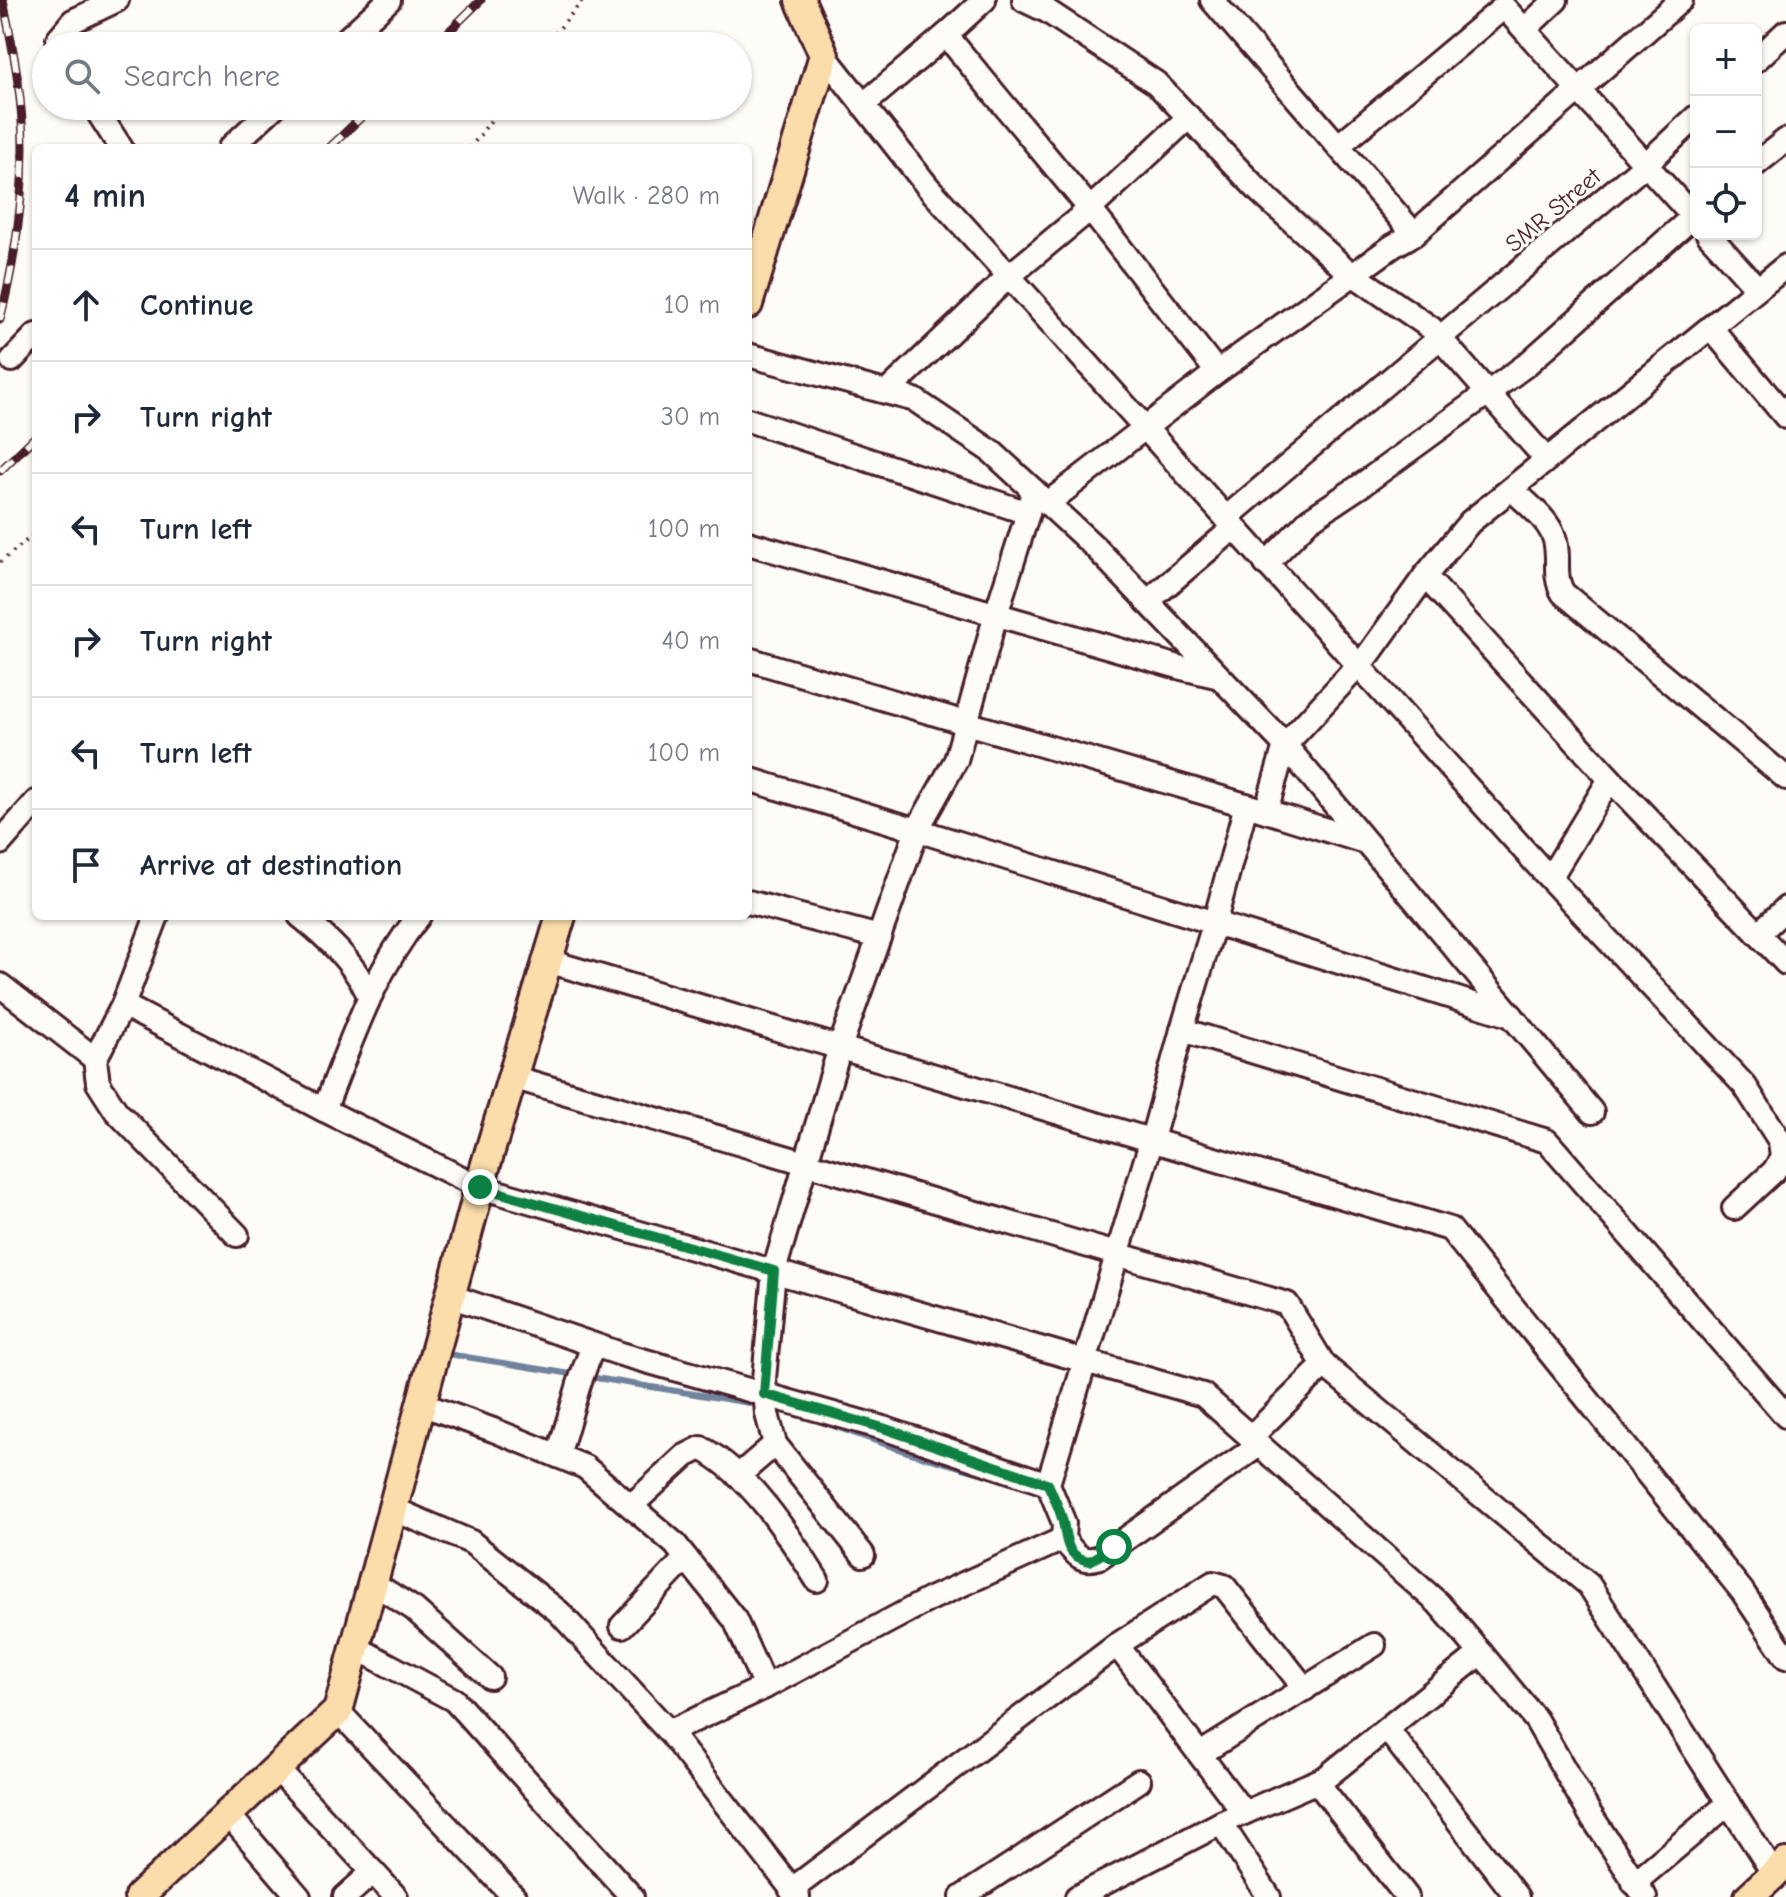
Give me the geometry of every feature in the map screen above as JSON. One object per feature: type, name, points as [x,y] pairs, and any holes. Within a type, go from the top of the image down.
[{"type":"main road","points":[[752,291],[824,55],[800,0]]},
{"type":"main road","points":[[139,1897],[338,1711],[480,1187],[560,920]]},
{"type":"main road","points":[[1749,1897],[1780,1869]]},
{"type":"street","points":[[64,32],[73,21],[117,0]]},
{"type":"street","points":[[354,32],[389,0]]},
{"type":"street","points":[[863,105],[984,0]]},
{"type":"street","points":[[1024,0],[1047,11],[1156,83],[1260,192],[1353,275],[1431,328],[1546,459]]},
{"type":"street","points":[[1212,0],[1414,234]]},
{"type":"street","points":[[1525,29],[1556,0]]},
{"type":"street","points":[[863,1555],[775,1444],[764,1394],[774,1271],[840,1047],[917,830],[956,760],[996,614],[1036,502],[1414,234],[1681,0]]},
{"type":"street","points":[[1338,146],[1504,7],[1690,212]]},
{"type":"street","points":[[1762,54],[1786,32]]},
{"type":"street","points":[[946,35],[1090,209],[1217,372]]},
{"type":"street","points":[[824,55],[928,187],[1550,878],[1745,1086],[1780,1141],[1782,1158],[1774,1171],[1734,1208]]},
{"type":"street","points":[[887,392],[1009,276],[1090,209],[1189,117]]},
{"type":"street","points":[[103,120],[118,144]]},
{"type":"street","points":[[234,144],[260,120]]},
{"type":"street","name":"SMR Street","points":[[1147,602],[1230,523],[1690,123]]},
{"type":"street","points":[[1762,159],[1786,140]]},
{"type":"street","points":[[1266,564],[1309,520],[1526,365],[1690,221]]},
{"type":"street","points":[[1713,240],[1757,288]]},
{"type":"street","points":[[1324,1365],[1255,1441],[1100,1557],[1081,1560],[1063,1539],[1064,1523],[1048,1484],[1215,921],[1256,808],[1285,745],[1358,666],[1470,522],[1786,266]]},
{"type":"street","points":[[1711,328],[1786,417]]},
{"type":"street","points":[[12,360],[32,339]]},
{"type":"street","points":[[752,356],[915,400],[992,452],[1036,502],[1097,549],[1285,745],[1592,1112]]},
{"type":"street","points":[[752,421],[1036,502]]},
{"type":"street","points":[[1513,490],[1545,522],[1554,538],[1558,559],[1556,575],[1563,593],[1786,778]]},
{"type":"street","points":[[752,544],[1217,676]]},
{"type":"street","points":[[1425,576],[1610,779],[1786,963]]},
{"type":"street","points":[[752,660],[1366,842]]},
{"type":"street","points":[[1550,878],[1610,779]]},
{"type":"street","points":[[752,780],[1215,921],[1512,1016]]},
{"type":"street","points":[[0,843],[32,807]]},
{"type":"street","points":[[752,903],[879,937]]},
{"type":"street","points":[[1758,934],[1786,908]]},
{"type":"street","points":[[155,920],[123,1005],[95,1059],[98,1083],[116,1111],[237,1235]]},
{"type":"street","points":[[304,920],[357,970],[369,995]]},
{"type":"street","points":[[324,1110],[369,995],[386,961],[416,920]]},
{"type":"street","points":[[548,961],[1450,1229],[1742,1591],[1786,1657]]},
{"type":"street","points":[[0,985],[95,1059]]},
{"type":"street","points":[[123,1005],[480,1187],[1203,1395],[1438,1603],[1536,1720],[1590,1814],[1640,1890],[1729,1803]]},
{"type":"street","points":[[1182,1030],[1547,1141],[1786,1416]]},
{"type":"street","points":[[512,1077],[1287,1304],[1324,1365],[1589,1585],[1729,1803],[1780,1869]]},
{"type":"street","points":[[450,1296],[590,1354],[764,1394],[883,1428],[1048,1484]]},
{"type":"street","points":[[558,1456],[590,1354]]},
{"type":"street","points":[[421,1404],[585,1467],[675,1544],[735,1620],[765,1687]]},
{"type":"street","points":[[738,1476],[775,1444]]},
{"type":"street","points":[[631,1506],[695,1449],[701,1448],[738,1476],[784,1528],[817,1580]]},
{"type":"street","points":[[393,1509],[471,1542],[559,1612],[669,1732],[795,1893],[1117,1645],[1217,1582],[1224,1586],[1305,1689]]},
{"type":"street","points":[[669,1732],[765,1687],[930,1599],[1063,1539]]},
{"type":"street","points":[[622,1626],[686,1558]]},
{"type":"street","points":[[373,1583],[414,1609],[490,1677]]},
{"type":"street","points":[[1117,1645],[1244,1813]]},
{"type":"street","points":[[1200,1754],[1374,1645]]},
{"type":"street","points":[[355,1647],[454,1700],[632,1897]]},
{"type":"street","points":[[1083,1896],[1221,1823],[1317,1782],[1481,1653]]},
{"type":"street","points":[[338,1711],[514,1897]]},
{"type":"street","points":[[1387,1729],[1517,1897]]},
{"type":"street","points":[[277,1769],[396,1897]]},
{"type":"street","points":[[962,1897],[1139,1781]]},
{"type":"street","points":[[1317,1782],[1407,1897]]},
{"type":"street","points":[[228,1814],[299,1897]]},
{"type":"street","points":[[1221,1823],[1269,1897]]},
{"type":"street","points":[[345,1897],[373,1872]]},
{"type":"path","points":[[557,32],[583,0]]},
{"type":"path","points":[[473,144],[491,120]]},
{"type":"path","points":[[0,562],[32,536]]},
{"type":"waterway","points":[[454,1355],[756,1404]]},
{"type":"waterway","points":[[819,1421],[901,1450],[998,1478]]},
{"type":"railway","points":[[0,320],[17,235],[23,148],[19,92],[3,0]]},
{"type":"railway","points":[[448,32],[481,0]]},
{"type":"railway","points":[[333,144],[358,120]]},
{"type":"railway","points":[[0,471],[32,440]]},
{"type":"route","points":[[480,1187],[774,1271],[764,1394],[883,1428],[1048,1484],[1064,1523],[1063,1539],[1076,1556],[1090,1561],[1114,1547]]}]
